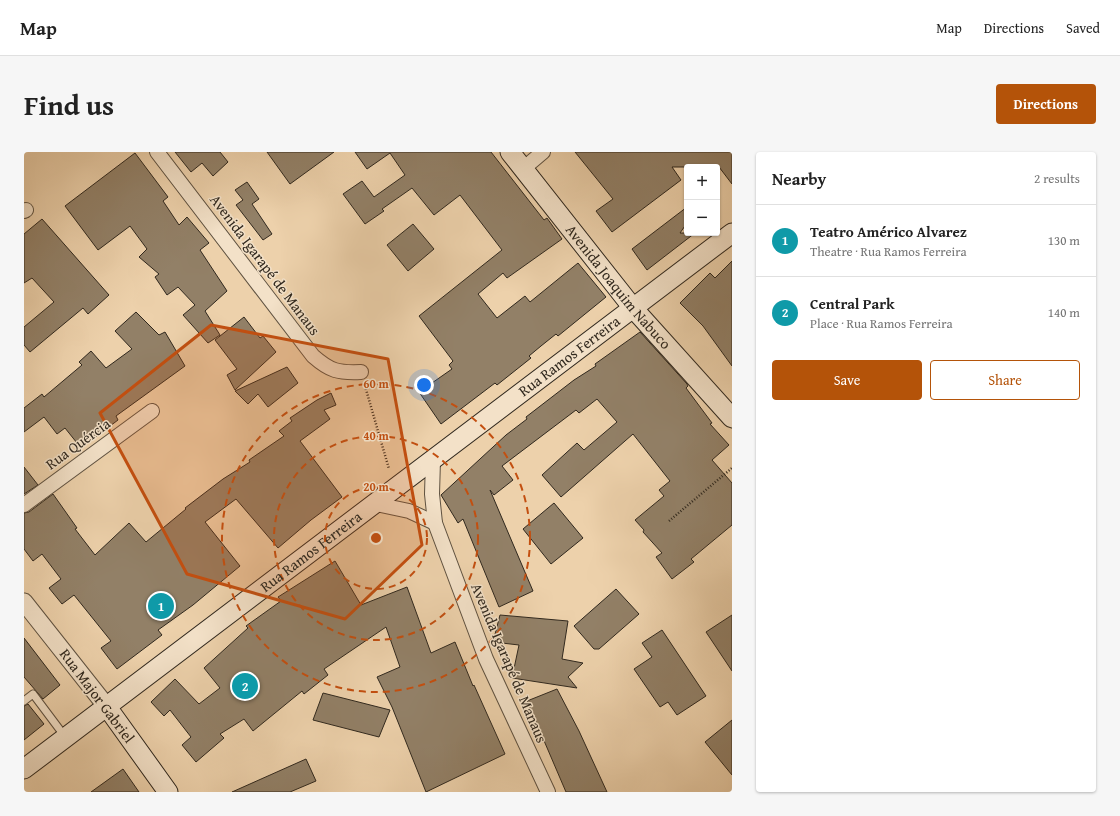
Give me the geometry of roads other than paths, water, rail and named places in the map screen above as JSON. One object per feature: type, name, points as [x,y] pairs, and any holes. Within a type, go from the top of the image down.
[{"type":"main road","name":"Avenida Joaquim Nabuco","points":[[510,152],[633,308],[732,418]]},
{"type":"main road","name":"Rua Ramos Ferreira","points":[[24,769],[732,233]]},
{"type":"main road","name":"Rua Major Gabriel","points":[[107,707],[168,792]]},
{"type":"street","name":"Avenida Igarapé de Manaus","points":[[157,152],[313,356],[333,370],[341,372],[361,372]]},
{"type":"street","points":[[523,169],[543,152]]},
{"type":"street","name":"Rua Quércia","points":[[24,505],[152,412]]},
{"type":"street","name":"Avenida Igarapé de Manaus","points":[[433,460],[432,494],[435,523],[466,611],[486,659],[548,792]]},
{"type":"street","points":[[376,504],[409,511],[435,523]]},
{"type":"street","name":"Rua Major Gabriel","points":[[24,602],[107,707]]},
{"type":"lane","points":[[24,701],[33,694],[66,738]]},
{"type":"place","name":"Teatro Américo Alvarez","points":[[161,606]]},
{"type":"place","name":"Central Park","points":[[245,686]]}]
